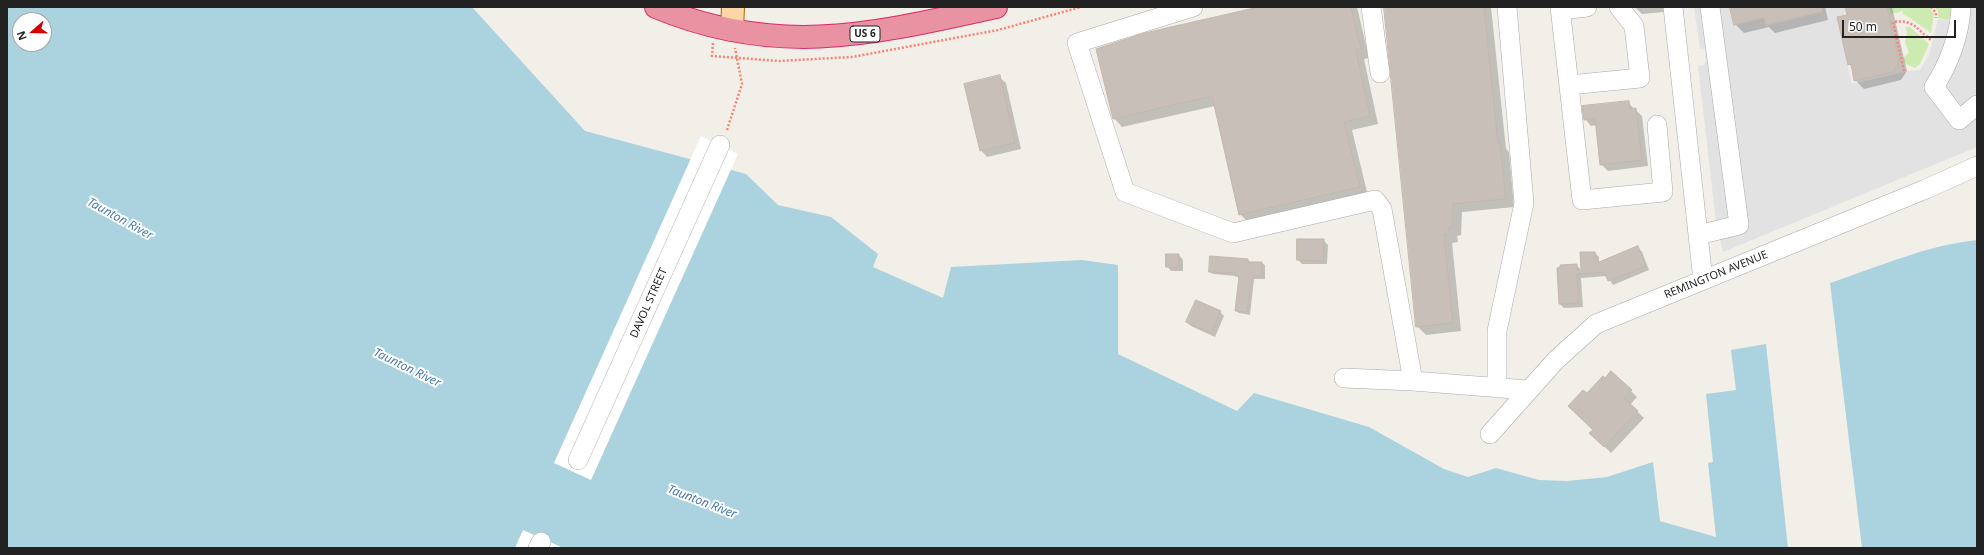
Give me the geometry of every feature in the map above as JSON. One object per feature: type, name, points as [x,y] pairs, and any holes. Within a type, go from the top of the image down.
[{"type":"highway","name":"US 6","points":[[656,7],[687,19],[732,30],[799,38],[839,36],[906,26],[996,7]]},
{"type":"main road","points":[[732,30],[733,7]]},
{"type":"street","points":[[1193,7],[1077,42],[1125,192],[1233,233],[1376,200],[1382,209],[1413,381]]},
{"type":"street","points":[[1371,7],[1380,73]]},
{"type":"street","points":[[1497,388],[1497,331],[1524,203],[1507,7]]},
{"type":"street","points":[[1587,7],[1560,9],[1582,200],[1664,192],[1657,125]]},
{"type":"street","points":[[1569,85],[1640,78],[1634,26],[1618,7]]},
{"type":"street","points":[[1673,7],[1703,280]]},
{"type":"street","points":[[1698,235],[1739,225],[1710,7]]},
{"type":"street","points":[[1961,7],[1960,18],[1946,70],[1934,87],[1959,120],[1977,104]]},
{"type":"street","name":"DAVOL STREET","points":[[578,460],[720,145]]},
{"type":"street","name":"REMINGTON AVENUE","points":[[1490,434],[1527,390],[1556,360],[1596,324],[1926,189],[1977,166]]},
{"type":"street","points":[[1344,378],[1413,381],[1527,390]]},
{"type":"path","points":[[1931,7],[1935,10],[1936,18]]},
{"type":"path","points":[[1904,71],[1893,22],[1910,22],[1931,40]]},
{"type":"path","points":[[720,145],[735,110],[742,84],[732,30]]},
{"type":"green space","points":[[1889,7],[1929,7],[1934,14],[1931,33],[1903,14],[1903,11],[1891,14]]},
{"type":"green space","points":[[1934,7],[1951,7],[1951,19],[1947,20],[1938,18],[1938,11]]},
{"type":"green space","points":[[1905,27],[1910,27],[1929,44],[1920,64],[1915,68],[1906,64],[1903,58],[1909,53],[1905,42],[1907,32]]},
{"type":"shaded area","points":[[1694,7],[1730,7],[1734,25],[1764,18],[1766,26],[1820,12],[1819,7],[1844,7],[1846,15],[1837,17],[1852,84],[1908,71],[1920,70],[1929,55],[1938,19],[1950,21],[1951,7],[1977,7],[1977,147],[1723,252],[1716,222],[1698,66],[1704,65],[1706,60],[1705,48],[1700,49]]},
{"type":"water","name":"Taunton River","points":[[7,7],[472,7],[585,131],[746,174],[778,205],[831,217],[878,254],[873,267],[943,298],[951,267],[1082,260],[1118,265],[1118,354],[1237,411],[1254,393],[1369,427],[1444,469],[1468,477],[1496,468],[1539,480],[1567,481],[1607,477],[1653,462],[1660,521],[1716,537],[1708,463],[1713,462],[1706,394],[1736,390],[1731,350],[1766,344],[1788,548],[7,548]]},
{"type":"water","points":[[1977,240],[1977,548],[1862,548],[1830,283],[1921,252]]},
{"type":"pier","points":[[701,136],[738,154],[591,480],[554,463]]},
{"type":"pier","points":[[523,530],[561,547],[515,548]]},
{"type":"building","points":[[1259,7],[1351,7],[1361,49],[1356,50],[1370,116],[1344,122],[1360,187],[1239,215],[1212,96],[1113,119],[1096,49],[1145,33]]},
{"type":"building","points":[[1384,7],[1484,7],[1498,143],[1500,143],[1506,199],[1453,204],[1453,227],[1449,227],[1450,234],[1444,234],[1453,323],[1416,327]]},
{"type":"building","points":[[1730,7],[1822,7],[1822,12],[1766,25],[1764,18],[1734,25]]},
{"type":"building","points":[[1845,7],[1887,7],[1899,62],[1893,72],[1854,81],[1851,64],[1848,65],[1837,17],[1847,15]]},
{"type":"building","points":[[1000,75],[1015,143],[980,151],[964,84]]},
{"type":"building","points":[[1629,101],[1630,109],[1636,108],[1642,160],[1600,165],[1595,118],[1584,120],[1582,106]]},
{"type":"building","points":[[1297,239],[1324,239],[1323,261],[1297,260]]},
{"type":"building","points":[[1638,246],[1646,266],[1608,281],[1604,272],[1577,274],[1579,303],[1559,304],[1557,268],[1560,267],[1560,265],[1577,264],[1577,270],[1581,269],[1580,252],[1595,252],[1596,263]]},
{"type":"building","points":[[1166,254],[1179,254],[1179,268],[1166,267]]},
{"type":"building","points":[[1210,256],[1248,259],[1248,262],[1262,262],[1262,276],[1252,276],[1247,312],[1235,311],[1239,276],[1235,276],[1235,273],[1209,272]]},
{"type":"building","points":[[1196,300],[1221,311],[1211,333],[1186,322]]},
{"type":"building","points":[[1611,371],[1632,390],[1624,398],[1638,411],[1604,447],[1589,433],[1593,430],[1568,406],[1583,390],[1587,393],[1603,376],[1605,378]]}]
